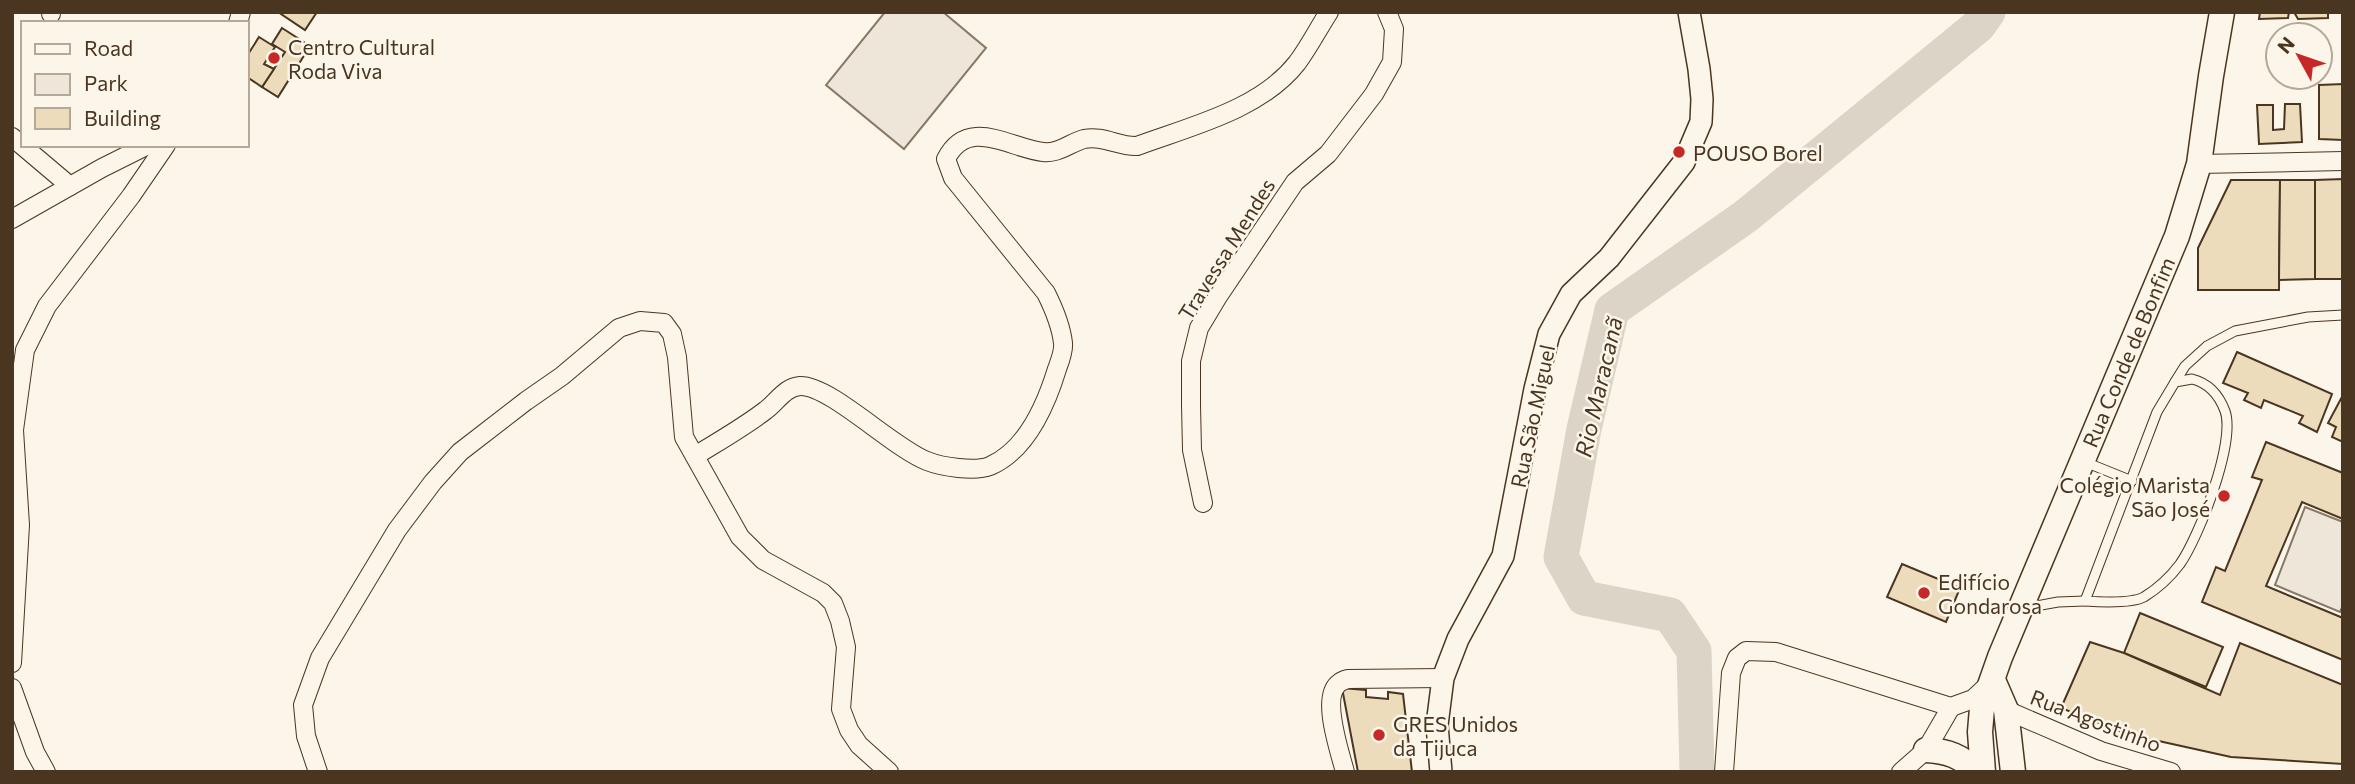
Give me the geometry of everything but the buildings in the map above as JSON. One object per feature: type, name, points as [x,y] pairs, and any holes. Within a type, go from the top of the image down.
[{"type":"main road","name":"Rua Conde de Bonfim","points":[[1983,772],[1980,732],[1982,708],[2000,657],[2177,236],[2199,164],[2222,12]]},
{"type":"main road","points":[[1993,680],[2006,710],[2013,772]]},
{"type":"main road","points":[[1926,750],[1947,752],[1961,758],[1976,772]]},
{"type":"street","points":[[695,456],[768,409],[789,389],[800,386],[817,389],[897,444],[927,461],[958,468],[988,467],[1012,451],[1031,429],[1049,395],[1064,346],[1056,315],[1046,293],[953,178],[946,159],[952,147],[972,137],[1000,138],[1044,152],[1059,150],[1084,139],[1100,138],[1126,147],[1137,146],[1222,117],[1269,88],[1296,64],[1329,12]]},
{"type":"street","name":"Travessa Mendes","points":[[1203,503],[1192,450],[1191,361],[1199,328],[1295,182],[1328,153],[1374,94],[1392,62],[1394,29],[1387,12]]},
{"type":"street","name":"Rua São Miguel","points":[[1441,772],[1437,725],[1443,678],[1458,639],[1503,556],[1535,389],[1549,334],[1571,294],[1609,258],[1684,162],[1701,122],[1702,99],[1689,12]]},
{"type":"street","points":[[24,147],[70,186]]},
{"type":"street","points":[[12,219],[144,147]]},
{"type":"street","points":[[12,663],[16,524],[14,430],[24,350],[47,306],[165,147]]},
{"type":"street","points":[[2199,164],[2343,161]]},
{"type":"street","points":[[318,772],[306,736],[303,705],[320,658],[397,530],[433,482],[460,452],[562,376],[619,328],[640,321],[664,323],[672,334],[677,357],[684,437],[740,537],[763,560],[823,593],[833,603],[846,648],[841,709],[849,730],[859,745],[889,772]]},
{"type":"street","points":[[1724,772],[1731,673],[1737,658],[1746,651],[1776,652],[1951,707],[1973,699],[1993,680]]},
{"type":"street","points":[[1345,772],[1331,716],[1330,696],[1337,684],[1348,679],[1443,678]]},
{"type":"street","points":[[12,688],[35,752],[46,772]]},
{"type":"street","points":[[1901,772],[1926,750],[1951,707]]},
{"type":"street","name":"Rua Agostinho","points":[[2006,710],[2101,751],[2171,772]]},
{"type":"lane","points":[[2085,601],[2157,412],[2185,366],[2207,346],[2235,331],[2308,317],[2343,315]]},
{"type":"lane","points":[[2020,609],[2058,602],[2103,602],[2141,598],[2160,585],[2180,565],[2205,513],[2226,448],[2226,413],[2214,392],[2203,382],[2192,379],[2175,382]]},
{"type":"lane","points":[[2082,461],[2132,481]]},
{"type":"green space","points":[[885,12],[943,12],[986,48],[904,149],[826,85]]},
{"type":"green space","points":[[2305,507],[2343,522],[2343,605],[2340,612],[2275,585]]},
{"type":"waterway","name":"Rio Maracanã","points":[[1697,772],[1694,651],[1670,615],[1584,598],[1561,557],[1584,429],[1612,310],[1746,216],[1978,26],[1988,12]]},
{"type":"place","name":"Centro Cultural Roda Viva","points":[[274,58]]},
{"type":"place","name":"POUSO Borel","points":[[1679,152]]},
{"type":"place","name":"Colégio Marista São José","points":[[2224,496]]},
{"type":"place","name":"Edifício Gondarosa","points":[[1924,593]]},
{"type":"place","name":"GRES Unidos da Tijuca","points":[[1379,735]]}]
